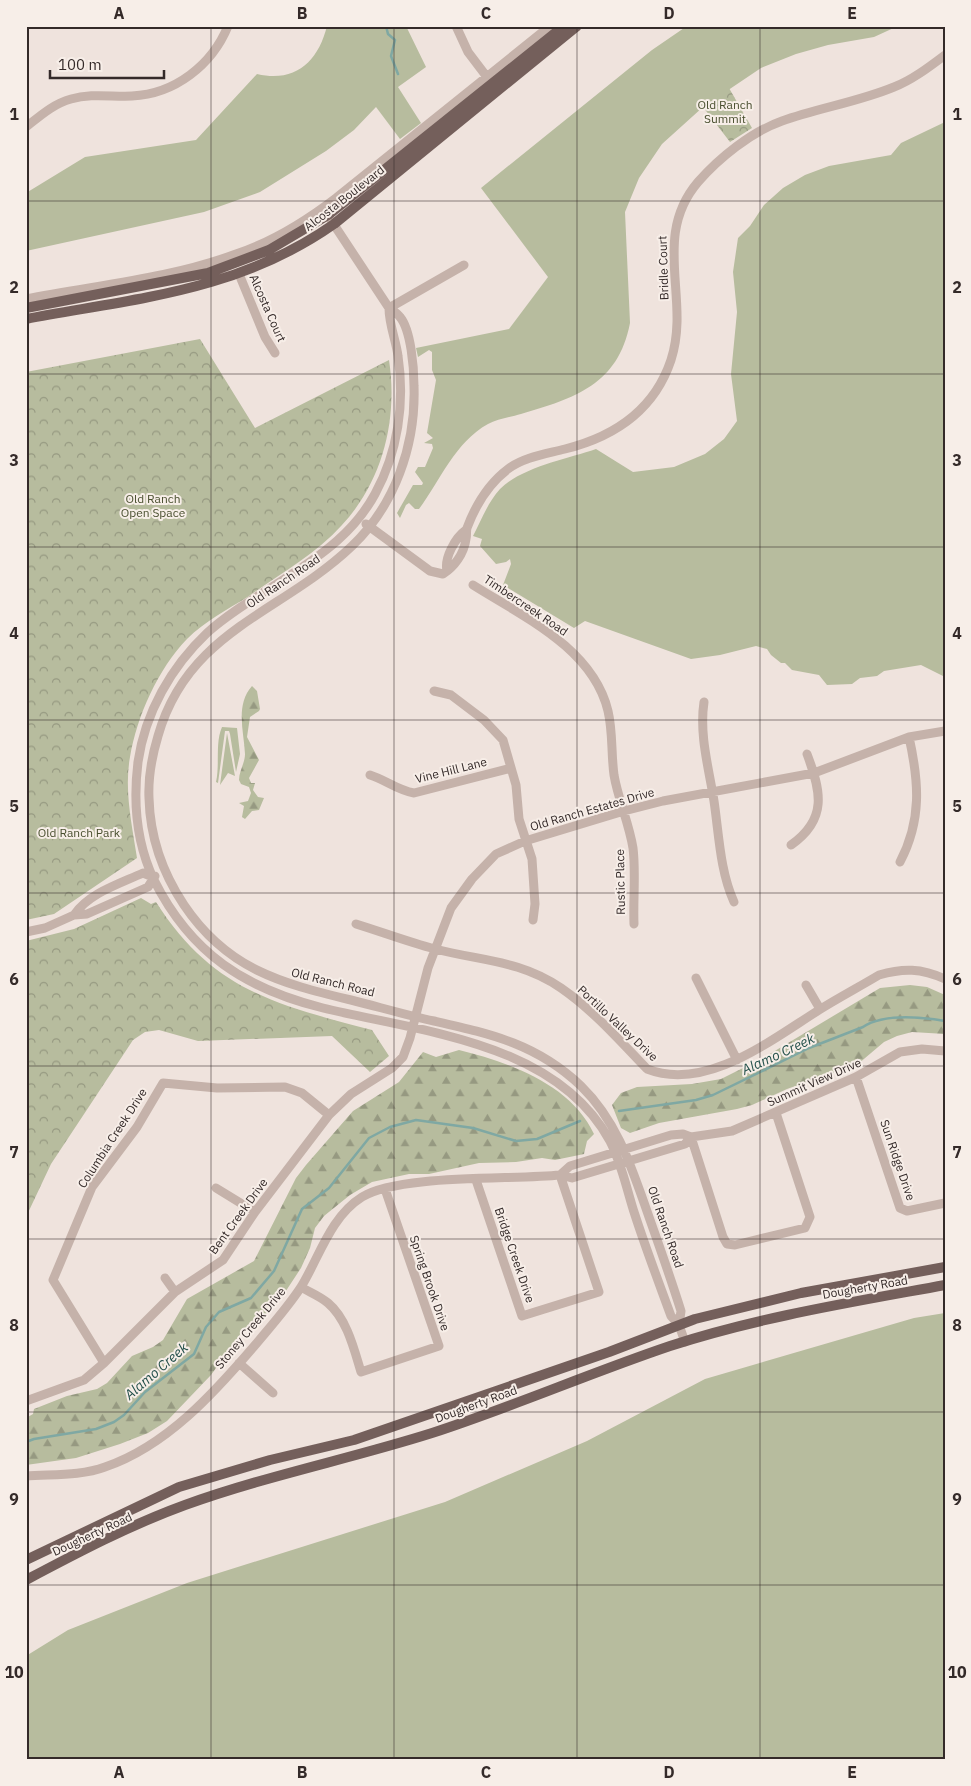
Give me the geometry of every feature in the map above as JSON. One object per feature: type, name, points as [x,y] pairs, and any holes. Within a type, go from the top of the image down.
[{"type":"main road","name":"Alcosta Boulevard","points":[[26,308],[208,272],[269,250],[325,212],[492,84],[564,26]]},
{"type":"main road","name":"Alcosta Boulevard","points":[[26,319],[191,288],[239,274],[305,245],[334,224],[492,84],[577,26]]},
{"type":"main road","name":"Dougherty Road","points":[[26,1560],[179,1487],[270,1460],[354,1440],[609,1352],[679,1325],[801,1293],[945,1267]]},
{"type":"main road","name":"Dougherty Road","points":[[26,1580],[84,1550],[183,1505],[273,1477],[358,1456],[435,1432],[685,1342],[804,1311],[945,1285]]},
{"type":"street","points":[[26,127],[51,108],[71,99],[95,96],[134,96],[165,89],[185,79],[203,65],[222,41],[228,26]]},
{"type":"street","points":[[456,26],[468,52],[492,84]]},
{"type":"street","name":"Alcosta Boulevard","points":[[492,84],[550,26]]},
{"type":"street","name":"Bridle Court","points":[[358,519],[430,571],[440,574],[454,568],[465,544],[466,530],[486,491],[510,467],[531,458],[592,442],[605,436],[632,418],[653,395],[671,360],[677,328],[673,248],[676,221],[686,197],[699,181],[726,156],[780,122],[894,87],[945,55]]},
{"type":"street","name":"Alcosta Boulevard","points":[[26,299],[205,265],[268,241],[325,212]]},
{"type":"street","name":"Old Ranch Road","points":[[325,212],[389,308],[401,318],[410,346],[414,370],[415,404],[412,433],[405,460],[386,501],[369,526],[351,547],[324,570],[216,643],[194,666],[174,698],[162,722],[152,757],[148,796],[151,823],[159,857],[171,886],[195,921],[219,945],[243,963],[296,987],[479,1030],[516,1042],[549,1060],[580,1086],[600,1107],[629,1160],[681,1311],[679,1325]]},
{"type":"street","points":[[389,308],[464,265]]},
{"type":"street","name":"Alcosta Court","points":[[239,274],[265,337],[275,353]]},
{"type":"street","name":"Old Ranch Road","points":[[389,308],[389,322],[397,349],[400,372],[401,404],[392,456],[382,481],[358,519],[344,536],[317,558],[209,631],[185,656],[162,690],[149,718],[140,754],[136,796],[138,826],[153,877],[183,928],[209,955],[235,974],[264,990],[294,1001],[476,1044],[512,1056],[542,1072],[590,1112],[611,1143],[671,1316],[679,1325],[685,1342]]},
{"type":"street","name":"Timbercreek Road","points":[[473,585],[556,638],[577,657],[596,682],[607,709],[613,740],[614,776],[624,811]]},
{"type":"street","points":[[434,691],[451,695],[484,720],[503,740],[516,785],[519,819],[532,858],[535,904],[533,920]]},
{"type":"street","points":[[704,702],[701,720],[726,885],[734,902]]},
{"type":"street","name":"Old Ranch Estates Drive","points":[[412,1028],[435,949],[451,908],[472,879],[496,854],[525,841],[624,811],[663,801],[814,773],[909,737],[945,731]]},
{"type":"street","points":[[900,862],[910,844],[918,794],[917,773],[909,737]]},
{"type":"street","points":[[791,844],[804,836],[818,811],[820,795],[807,754]]},
{"type":"street","name":"Vine Hill Lane","points":[[370,775],[382,779],[401,791],[414,793],[512,768]]},
{"type":"street","name":"Rustic Place","points":[[624,811],[633,849],[634,924]]},
{"type":"street","points":[[26,932],[45,928],[74,915],[87,914],[148,887],[153,877],[165,872]]},
{"type":"street","points":[[74,915],[82,904],[106,890],[143,873],[153,877]]},
{"type":"street","name":"Portillo Valley Drive","points":[[356,924],[435,949],[493,959],[527,970],[560,987],[586,1008],[647,1069],[659,1074],[706,1071],[737,1060],[879,975],[899,969],[919,970],[945,979]]},
{"type":"street","points":[[696,978],[737,1060]]},
{"type":"street","points":[[806,985],[820,1009]]},
{"type":"street","name":"Bent Creek Drive","points":[[26,1401],[84,1380],[104,1363],[175,1292],[222,1260],[255,1212],[329,1115],[351,1094],[398,1062],[403,1056],[412,1028]]},
{"type":"street","name":"Summit View Drive","points":[[614,1152],[670,1135],[683,1134],[691,1137],[732,1131],[856,1077],[900,1052],[922,1048],[945,1051]]},
{"type":"street","name":"Sun Ridge Drive","points":[[856,1077],[900,1208],[907,1211],[945,1203]]},
{"type":"street","name":"Columbia Creek Drive","points":[[104,1363],[53,1280],[92,1187],[138,1127],[163,1083],[217,1088],[285,1087],[302,1093],[329,1115]]},
{"type":"street","points":[[691,1137],[723,1237],[727,1244],[735,1245],[804,1228],[808,1224],[810,1217],[776,1113]]},
{"type":"street","name":"Summit View Drive","points":[[618,1164],[685,1144],[691,1137]]},
{"type":"street","name":"Stoney Creek Drive","points":[[560,1175],[570,1166],[614,1152]]},
{"type":"street","name":"Stoney Creek Drive","points":[[26,1476],[90,1472],[118,1463],[183,1421],[239,1363],[301,1287],[318,1252],[342,1216],[362,1197],[385,1189],[418,1183],[560,1175],[572,1178],[618,1164]]},
{"type":"street","name":"Bridge Creek Drive","points":[[476,1180],[522,1316],[599,1292],[560,1175]]},
{"type":"street","points":[[216,1188],[255,1212]]},
{"type":"street","name":"Spring Brook Drive","points":[[301,1287],[327,1302],[337,1312],[348,1333],[362,1372],[438,1346],[385,1189]]},
{"type":"street","points":[[165,1278],[175,1292]]},
{"type":"street","points":[[239,1363],[274,1393]]},
{"type":"green space","points":[[327,26],[406,26],[426,67],[398,87],[421,123],[400,139],[376,107],[354,130],[326,151],[260,192],[204,212],[26,251],[26,193],[85,157],[196,140],[257,74],[283,75],[303,67],[318,50]]},
{"type":"green space","points":[[687,26],[898,26],[874,37],[828,45],[796,54],[761,68],[703,107],[662,144],[639,178],[625,212],[630,323],[624,344],[616,361],[604,375],[576,395],[541,408],[496,421],[476,432],[457,451],[419,509],[415,509],[409,503],[406,505],[400,518],[397,513],[413,485],[422,485],[423,483],[415,472],[418,467],[425,467],[433,448],[432,444],[424,443],[433,438],[427,433],[436,380],[432,370],[432,352],[429,350],[418,357],[416,348],[509,329],[548,277],[481,188],[652,50]]},
{"type":"green space","name":"Old Ranch Summit","points":[[729,88],[752,128],[730,142],[703,107]]},
{"type":"green space","points":[[945,122],[945,677],[921,665],[884,671],[877,676],[860,678],[852,684],[827,685],[819,675],[792,670],[785,663],[781,663],[771,655],[767,649],[756,646],[720,655],[691,659],[585,621],[574,628],[503,585],[511,564],[510,559],[496,564],[480,546],[482,539],[473,536],[492,500],[509,481],[532,469],[596,449],[633,472],[674,467],[705,454],[724,439],[737,421],[731,374],[737,312],[733,272],[738,238],[750,226],[764,205],[783,188],[805,175],[829,166],[891,155],[901,143]]},
{"type":"green space","name":"Old Ranch Open Space","points":[[200,339],[255,428],[389,360],[391,404],[389,427],[384,448],[368,489],[356,508],[332,535],[297,563],[209,621],[187,639],[167,664],[143,710],[133,741],[128,769],[129,808],[137,858],[54,914],[26,920],[26,372]]},
{"type":"green space","points":[[252,686],[257,691],[260,709],[250,717],[247,737],[259,760],[249,778],[251,783],[255,783],[253,790],[258,797],[264,798],[259,810],[252,811],[245,819],[242,817],[244,806],[239,803],[248,801],[251,793],[249,787],[241,784],[239,780],[245,754],[242,710],[247,693]]},
{"type":"green space","points":[[222,727],[237,728],[240,754],[236,772],[230,734],[229,731],[225,731],[218,783],[216,782],[218,747]]},
{"type":"green space","points":[[227,733],[235,776],[228,773],[220,785]]},
{"type":"green space","points":[[141,898],[151,904],[156,902],[177,932],[200,956],[224,975],[249,990],[276,1002],[372,1030],[389,1056],[370,1072],[332,1036],[198,1041],[159,1030],[145,1032],[133,1040],[51,1164],[26,1217],[26,941],[74,929]]},
{"type":"green space","points":[[910,985],[927,987],[945,995],[945,1034],[912,1032],[897,1036],[884,1042],[858,1064],[787,1089],[752,1105],[659,1123],[630,1133],[621,1128],[612,1105],[621,1093],[637,1087],[692,1084],[721,1079],[763,1058],[880,988]]},
{"type":"green space","points":[[459,1050],[498,1061],[517,1069],[536,1078],[570,1101],[584,1117],[594,1134],[587,1141],[584,1154],[555,1160],[542,1158],[516,1162],[479,1163],[429,1174],[409,1174],[372,1182],[350,1195],[324,1216],[315,1228],[310,1248],[301,1268],[276,1306],[241,1333],[211,1375],[167,1421],[148,1433],[76,1458],[26,1465],[26,1418],[33,1414],[34,1409],[67,1396],[97,1389],[107,1383],[132,1356],[153,1347],[163,1340],[187,1299],[254,1261],[296,1178],[353,1111],[399,1082],[423,1052],[436,1057]]},
{"type":"green space","points":[[945,1313],[945,1760],[26,1760],[26,1656],[68,1630],[187,1583],[445,1502],[587,1441],[705,1379],[914,1318]]},
{"type":"waterway","points":[[386,26],[388,34],[395,40],[391,56],[398,74]]},
{"type":"waterway","name":"Alamo Creek","points":[[619,1111],[696,1100],[713,1095],[809,1048],[881,1020],[914,1017],[945,1021]]},
{"type":"waterway","name":"Alamo Creek","points":[[26,1442],[96,1429],[114,1422],[124,1415],[145,1392],[194,1354],[206,1327],[219,1312],[251,1298],[274,1271],[302,1209],[329,1188],[369,1138],[390,1127],[416,1120],[473,1128],[516,1141],[537,1139],[580,1121]]},
{"type":"park label","name":"Old Ranch Park","points":[[79,832]]}]
